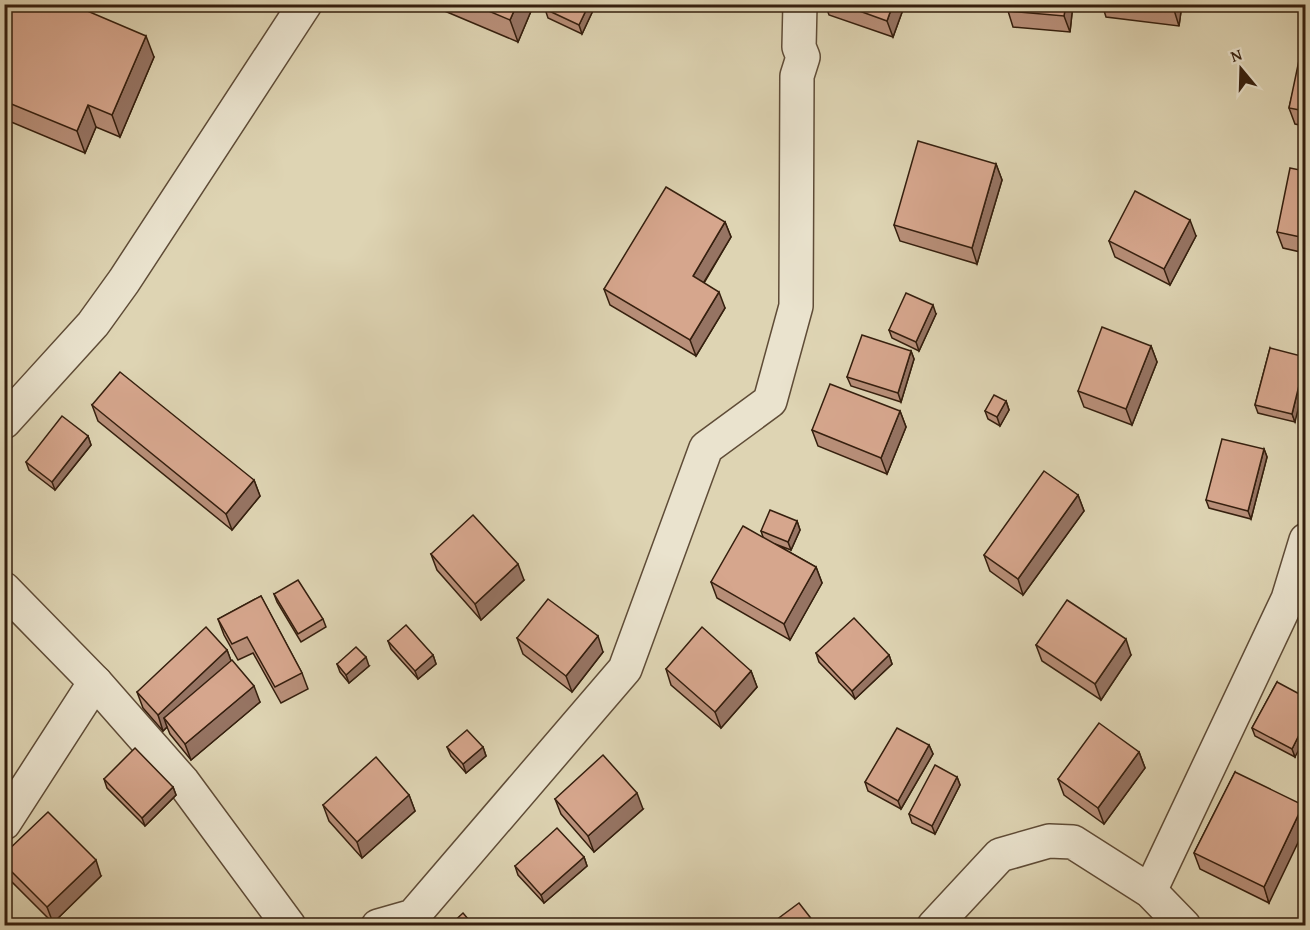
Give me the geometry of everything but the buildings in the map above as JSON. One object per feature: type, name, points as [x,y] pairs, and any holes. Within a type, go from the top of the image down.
[{"type":"street","points":[[4,422],[93,324],[124,281],[305,4]]},
{"type":"street","points":[[378,926],[413,916],[625,669],[706,448],[770,401],[796,306],[797,76],[803,57],[799,48],[800,4]]},
{"type":"street","points":[[1150,891],[1288,599],[1305,540]]},
{"type":"street","points":[[4,589],[95,682],[183,782],[289,926]]},
{"type":"street","points":[[4,823],[95,682]]},
{"type":"street","points":[[934,926],[1000,855],[1049,841],[1073,842],[1150,891],[1184,926]]}]
